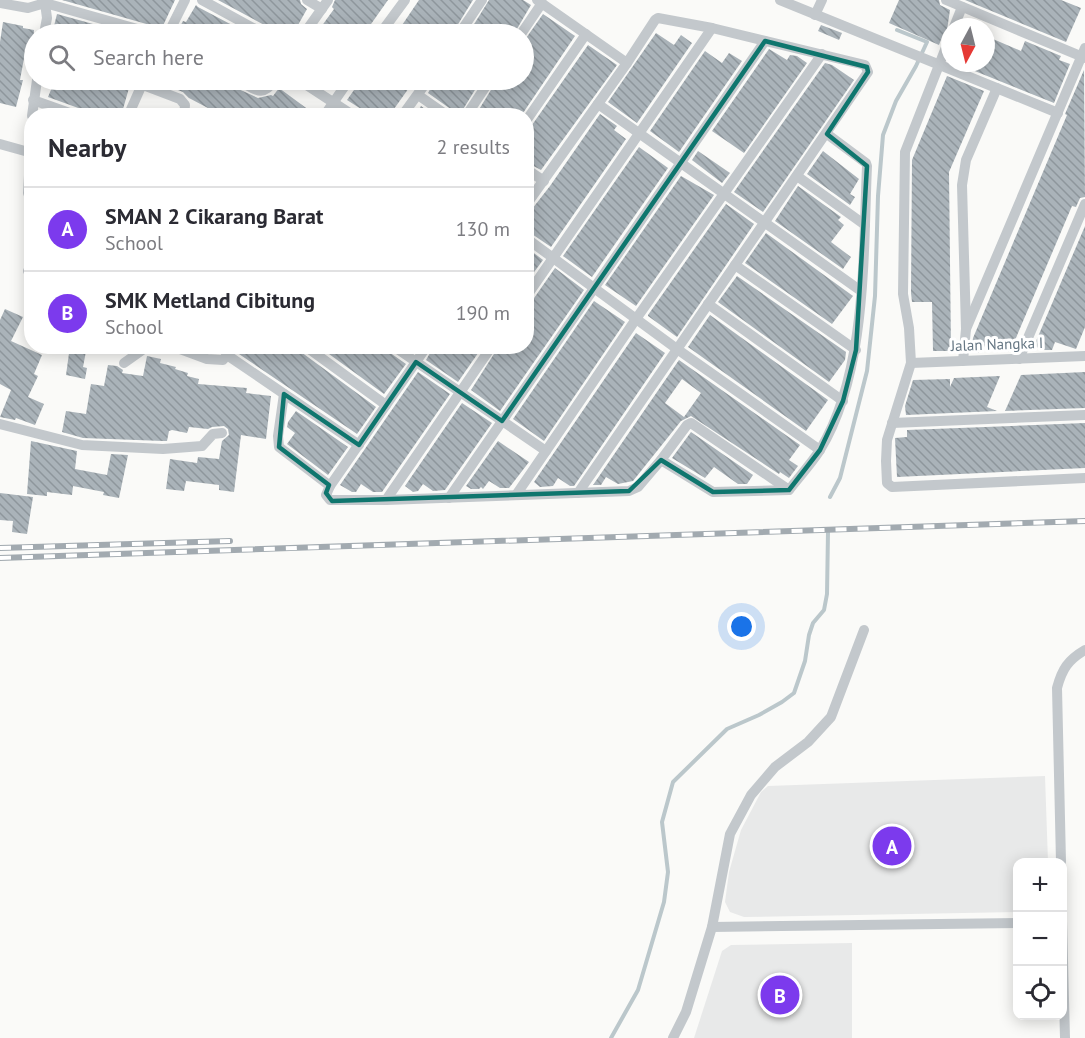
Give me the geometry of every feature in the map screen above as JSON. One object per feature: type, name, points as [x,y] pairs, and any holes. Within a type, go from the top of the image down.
[{"type":"street","points":[[173,24],[185,0]]},
{"type":"street","points":[[202,0],[246,24]]},
{"type":"street","points":[[307,0],[325,4],[311,24]]},
{"type":"street","points":[[388,24],[405,0]]},
{"type":"street","points":[[466,24],[482,0]]},
{"type":"street","points":[[780,0],[1058,113]]},
{"type":"street","points":[[815,15],[822,0]]},
{"type":"street","points":[[946,0],[1084,54],[966,329]]},
{"type":"street","points":[[44,1],[45,24]]},
{"type":"street","points":[[0,3],[28,8],[44,1],[121,24]]},
{"type":"street","points":[[527,24],[539,2],[627,63]]},
{"type":"street","points":[[958,18],[962,7]]},
{"type":"street","points":[[534,194],[658,18],[712,28],[822,54],[865,65],[868,70],[798,176],[579,493]]},
{"type":"street","points":[[534,286],[712,28]]},
{"type":"street","points":[[534,109],[586,34]]},
{"type":"street","points":[[449,498],[765,41]]},
{"type":"street","points":[[516,495],[822,54]]},
{"type":"street","points":[[941,59],[904,155],[903,294],[909,328],[910,363],[887,440],[887,483],[890,487],[1085,478]]},
{"type":"street","points":[[963,361],[966,329],[962,185],[966,160],[997,88]]},
{"type":"street","points":[[32,108],[35,90]]},
{"type":"street","points":[[131,108],[139,90]]},
{"type":"street","points":[[162,90],[180,99],[185,108]]},
{"type":"street","points":[[314,90],[342,108]]},
{"type":"street","points":[[329,108],[342,90]]},
{"type":"street","points":[[408,108],[421,90]]},
{"type":"street","points":[[471,108],[483,90]]},
{"type":"street","points":[[418,95],[437,108]]},
{"type":"street","points":[[33,100],[56,108]]},
{"type":"street","points":[[598,104],[861,291]]},
{"type":"street","points":[[789,490],[820,450],[843,401],[856,350],[867,165],[826,134]]},
{"type":"street","points":[[0,144],[24,150]]},
{"type":"street","points":[[534,174],[544,181]]},
{"type":"street","points":[[798,176],[865,225]]},
{"type":"street","points":[[1019,359],[1085,204]]},
{"type":"street","points":[[534,243],[677,349],[820,450]]},
{"type":"street","points":[[735,265],[856,350]]},
{"type":"street","points":[[708,304],[843,401]]},
{"type":"street","points":[[124,363],[137,354]]},
{"type":"street","points":[[194,354],[207,359],[223,360],[226,354]]},
{"type":"street","points":[[231,354],[284,394],[359,445]]},
{"type":"street","points":[[317,354],[386,405]]},
{"type":"street","points":[[404,354],[546,451]]},
{"type":"street","points":[[422,354],[330,486],[326,495],[332,501],[634,490],[662,460],[687,425],[691,423],[789,490]]},
{"type":"street","points":[[386,500],[486,354]]},
{"type":"street","name":"Jalan Nangka I","points":[[910,363],[1085,356]]},
{"type":"street","points":[[284,394],[278,436],[279,447],[330,486]]},
{"type":"street","points":[[892,423],[1085,416]]},
{"type":"street","points":[[0,424],[82,446],[137,449],[202,446],[213,434],[222,433]]},
{"type":"street","points":[[662,460],[713,492],[789,490]]},
{"type":"street","points":[[673,1038],[686,1012],[712,927],[730,834],[751,795],[775,767],[808,742],[831,717],[864,630]]},
{"type":"street","points":[[1061,858],[1057,688],[1061,670],[1072,657],[1085,650]]},
{"type":"street","points":[[712,927],[1013,923]]},
{"type":"street","points":[[1063,966],[1065,1038]]},
{"type":"highlighted area","points":[[765,41],[867,67],[868,72],[827,134],[867,166],[856,350],[843,401],[820,450],[789,490],[713,492],[661,460],[629,491],[332,501],[326,493],[329,485],[279,447],[284,394],[359,445],[416,362],[502,421]]},
{"type":"shaded area","points":[[1045,776],[1048,858],[1013,858],[1013,912],[744,917],[730,912],[725,902],[729,872],[741,830],[761,792],[768,786]]},
{"type":"shaded area","points":[[852,943],[852,1038],[694,1038],[722,951],[731,945]]},
{"type":"building","points":[[62,0],[175,0],[164,24],[146,24]]},
{"type":"building","points":[[218,0],[300,0],[307,9],[299,24],[262,24]]},
{"type":"building","points":[[335,0],[388,0],[371,24],[323,24],[334,9],[332,7]]},
{"type":"building","points":[[419,0],[473,0],[458,24],[403,24]]},
{"type":"building","points":[[489,0],[523,0],[531,5],[520,24],[474,24]]},
{"type":"building","points":[[899,0],[939,0],[940,5],[950,10],[949,18],[941,18],[939,45],[889,23]]},
{"type":"building","points":[[965,0],[1061,0],[1081,8],[1066,42]]},
{"type":"building","points":[[196,5],[230,24],[181,24],[183,21],[186,22]]},
{"type":"building","points":[[57,14],[93,24],[54,24]]},
{"type":"building","points":[[543,14],[575,36],[526,108],[480,108],[491,90],[534,90],[534,27]]},
{"type":"building","points":[[3,22],[23,26],[24,58],[20,80],[23,80],[16,107],[0,103],[0,42]]},
{"type":"building","points":[[821,25],[842,33],[839,40],[818,31]]},
{"type":"building","points":[[656,33],[674,45],[681,35],[692,43],[637,123],[608,102]]},
{"type":"building","points":[[995,40],[1021,51],[1025,41],[1061,56],[1059,60],[1070,64],[1054,103],[977,72],[995,72]]},
{"type":"building","points":[[588,45],[617,65],[541,170],[534,166],[534,122]]},
{"type":"building","points":[[769,49],[787,60],[790,55],[797,56],[807,63],[744,153],[712,131]]},
{"type":"building","points":[[705,51],[722,63],[729,53],[742,61],[679,152],[650,131]]},
{"type":"building","points":[[825,63],[832,65],[854,80],[763,212],[734,192]]},
{"type":"building","points":[[1084,70],[1085,197],[1080,198],[1076,207],[1072,206],[1010,352],[986,342],[982,353],[971,353],[973,338]]},
{"type":"building","points":[[947,76],[984,91],[949,172],[951,351],[933,351],[932,302],[912,302],[911,293],[912,160]]},
{"type":"building","points":[[51,90],[128,90],[123,108],[78,108],[48,97]]},
{"type":"building","points":[[178,90],[241,90],[258,98],[273,96],[278,90],[282,90],[306,108],[208,108],[189,98]]},
{"type":"building","points":[[354,90],[407,90],[395,108],[360,108],[347,100]]},
{"type":"building","points":[[430,90],[475,90],[464,108],[449,108],[428,93]]},
{"type":"building","points":[[600,114],[617,126],[614,130],[626,139],[551,247],[534,235],[534,206]]},
{"type":"building","points":[[639,147],[668,168],[592,277],[563,256]]},
{"type":"building","points":[[698,151],[730,173],[722,183],[692,160]]},
{"type":"building","points":[[823,151],[859,179],[850,194],[855,197],[850,205],[807,174]]},
{"type":"building","points":[[681,176],[714,195],[636,306],[605,285]]},
{"type":"building","points":[[798,186],[841,217],[838,220],[844,225],[831,242],[851,257],[843,269],[775,221]]},
{"type":"building","points":[[726,204],[754,224],[677,337],[648,315]]},
{"type":"building","points":[[1085,226],[1085,327],[1076,349],[1055,342],[1052,350],[1044,350],[1034,346]]},
{"type":"building","points":[[766,233],[853,296],[832,324],[745,263]]},
{"type":"building","points":[[534,253],[543,260],[534,272]]},
{"type":"building","points":[[555,268],[584,290],[500,411],[471,390],[494,354],[534,354],[534,298]]},
{"type":"building","points":[[737,276],[846,352],[845,360],[829,382],[718,302]]},
{"type":"building","points":[[594,301],[625,322],[544,441],[513,419]]},
{"type":"building","points":[[5,309],[23,317],[11,341],[24,347],[24,354],[42,355],[34,374],[38,376],[28,397],[44,404],[35,425],[16,418],[15,420],[0,417],[11,390],[0,384],[0,320]]},
{"type":"building","points":[[710,315],[828,400],[806,431],[688,347]]},
{"type":"building","points":[[636,333],[665,353],[574,486],[558,478],[553,486],[540,487],[534,482]]},
{"type":"building","points":[[69,354],[85,354],[83,367],[87,368],[85,379],[66,375]]},
{"type":"building","points":[[239,354],[304,354],[376,407],[357,434]]},
{"type":"building","points":[[329,354],[392,354],[406,364],[384,394]]},
{"type":"building","points":[[429,354],[477,354],[458,382],[426,360]]},
{"type":"building","points":[[147,356],[161,359],[160,363],[176,367],[175,369],[188,373],[187,376],[199,379],[198,384],[247,388],[246,393],[271,396],[266,439],[241,435],[234,492],[219,490],[219,485],[186,481],[184,491],[166,489],[170,459],[197,463],[198,457],[219,459],[222,441],[229,435],[228,429],[224,426],[208,429],[189,427],[187,433],[172,430],[169,431],[167,441],[83,438],[62,432],[66,411],[86,414],[91,384],[104,386],[108,365],[117,366],[123,370],[122,373],[143,376]]},
{"type":"building","points":[[679,360],[800,445],[789,460],[798,466],[789,478],[780,472],[779,474],[691,416],[681,421],[633,481],[618,484],[606,477],[601,485],[593,485]],"holes":[[[682,379],[701,393],[684,417],[665,403]]]},
{"type":"building","points":[[418,372],[450,394],[382,492],[373,492],[361,484],[356,492],[352,492],[340,485]]},
{"type":"building","points":[[1085,372],[1085,408],[1005,411],[1021,375]]},
{"type":"building","points":[[1000,376],[987,407],[997,411],[906,415],[905,406],[913,380],[950,379],[950,387],[954,378]]},
{"type":"building","points":[[462,403],[492,423],[445,490],[433,491],[423,484],[418,491],[413,492],[405,486]]},
{"type":"building","points":[[296,411],[348,447],[328,475],[287,444],[295,433],[287,427],[288,422]]},
{"type":"building","points":[[1085,423],[1085,468],[897,477],[895,438],[907,437],[907,430]]},
{"type":"building","points":[[691,432],[753,475],[747,484],[738,484],[714,467],[705,478],[672,458]]},
{"type":"building","points":[[31,441],[77,451],[75,469],[107,475],[111,454],[128,455],[119,498],[103,495],[104,492],[73,486],[72,495],[47,492],[47,496],[27,494]]},
{"type":"building","points":[[498,441],[529,462],[509,488],[500,488],[489,481],[483,489],[481,487],[471,489],[466,486]]},
{"type":"building","points":[[0,493],[33,497],[27,534],[12,532],[13,521],[0,520]]},
{"type":"waterway","points":[[830,497],[840,478],[867,371],[875,296],[878,196],[883,135],[896,101],[927,42],[897,30]]},
{"type":"waterway","points":[[611,1038],[638,990],[664,902],[668,872],[662,822],[673,782],[727,729],[759,715],[794,693],[805,661],[813,623],[824,610],[827,594],[828,532]]},
{"type":"railway","points":[[0,558],[1085,521]]},
{"type":"railway","points":[[0,548],[230,541]]},
{"type":"place","name":"SMAN 2 Cikarang Barat","points":[[892,846]]},
{"type":"place","name":"SMK Metland Cibitung","points":[[780,995]]}]
